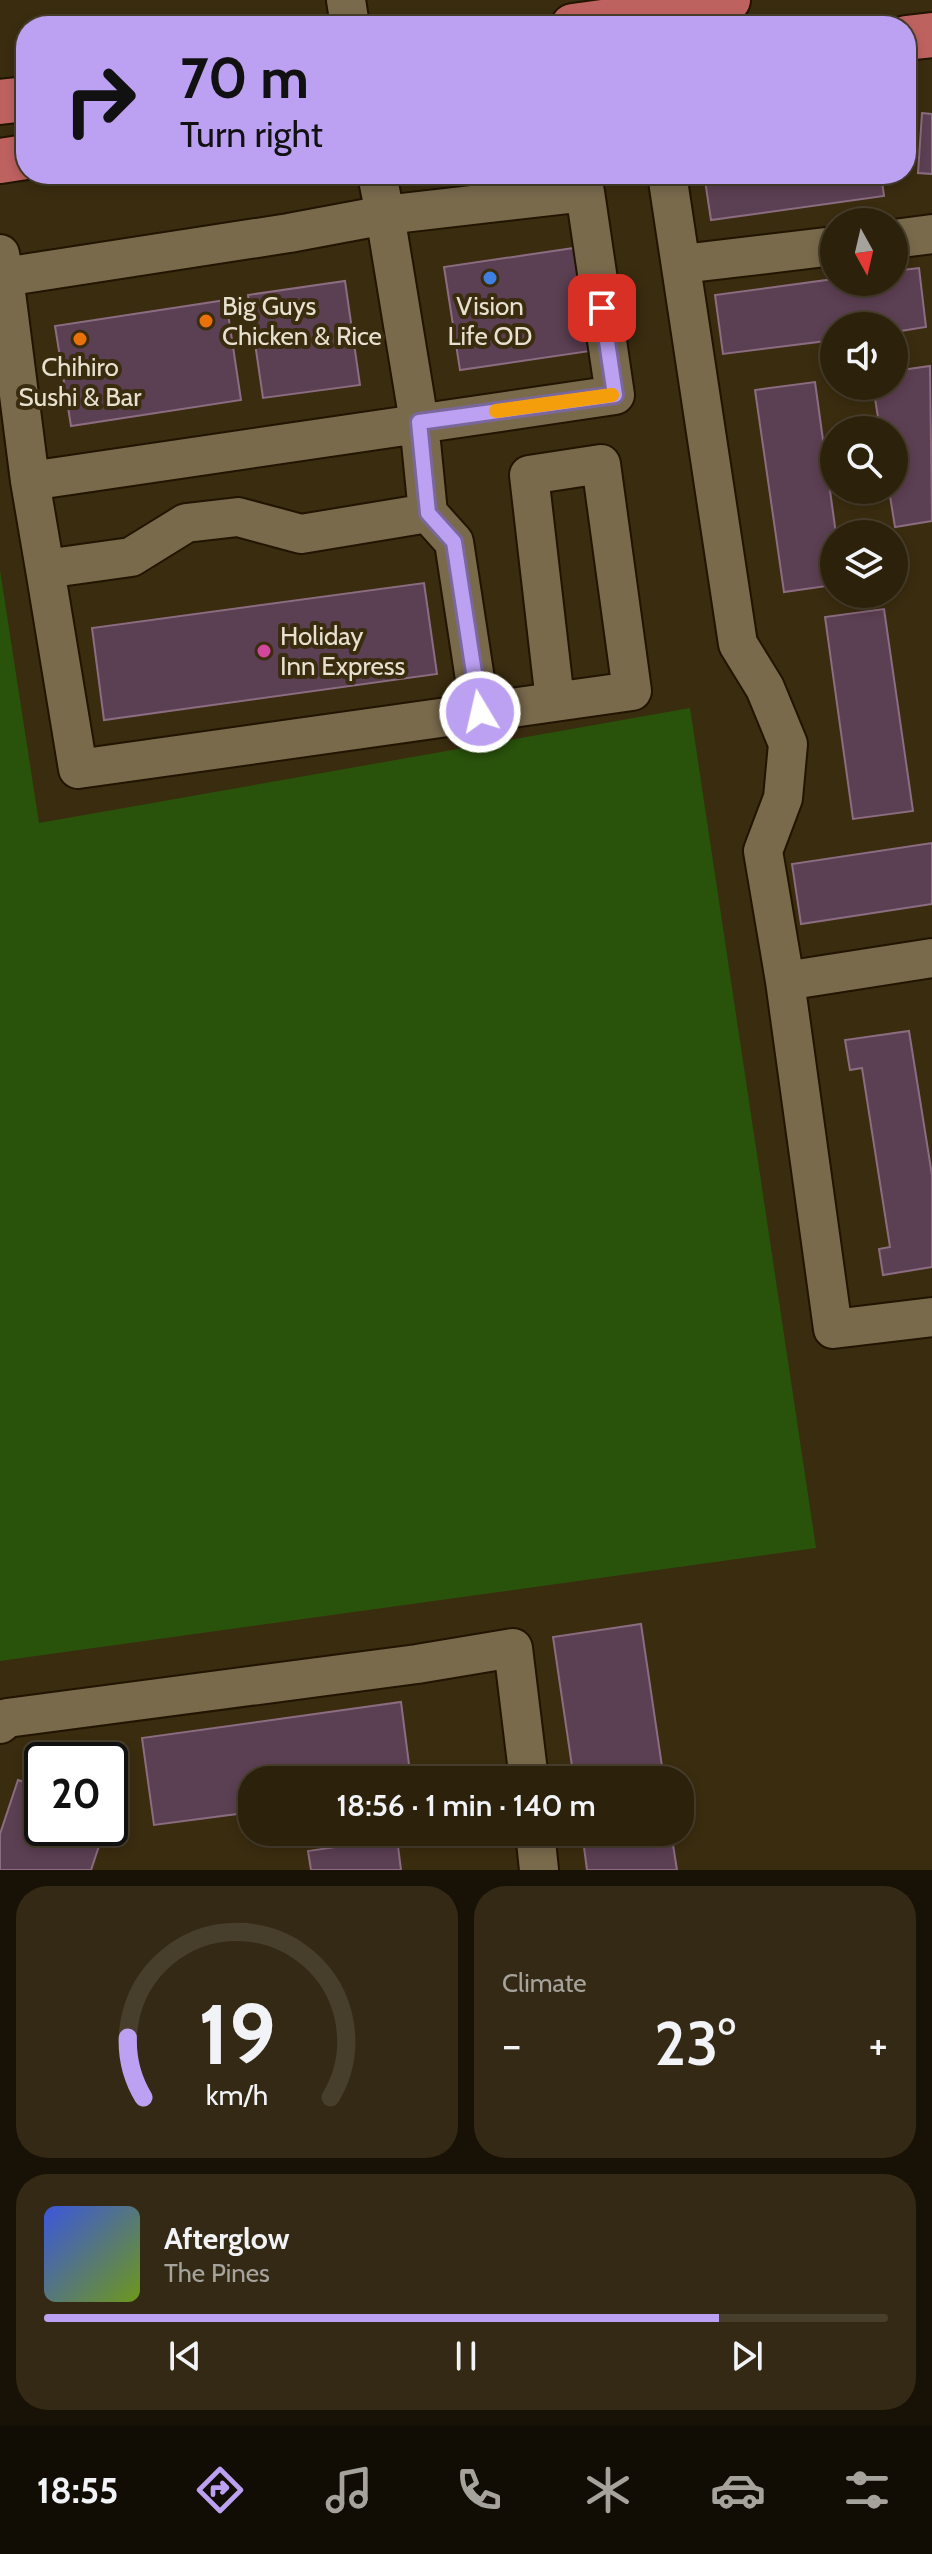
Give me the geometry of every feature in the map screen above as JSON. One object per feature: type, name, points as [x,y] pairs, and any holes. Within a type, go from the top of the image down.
[{"type":"main road","points":[[620,16],[668,6],[728,0]]},
{"type":"lane","points":[[379,184],[419,422],[428,513],[454,542],[480,712]]},
{"type":"lane","points":[[669,184],[738,644],[765,688],[788,744],[783,798],[763,851],[785,981],[833,1329],[932,1317]]},
{"type":"lane","points":[[30,481],[615,395],[585,192],[385,215],[289,233],[2,266],[30,481],[78,769],[632,691],[601,464],[529,475],[555,701]]},
{"type":"lane","points":[[908,237],[932,234]]},
{"type":"lane","points":[[682,264],[820,248]]},
{"type":"lane","points":[[45,569],[131,557],[186,523],[238,517],[301,534],[428,513]]},
{"type":"lane","points":[[785,981],[932,958]]},
{"type":"lane","points":[[0,1724],[7,1718],[417,1664],[513,1648],[527,1766]]},
{"type":"lane","points":[[536,1846],[539,1870]]},
{"type":"green space","points":[[0,570],[39,823],[690,708],[816,1548],[0,1661]]},
{"type":"building","points":[[922,113],[932,114],[932,174],[918,173]]},
{"type":"building","points":[[706,184],[882,184],[884,196],[711,220]]},
{"type":"building","points":[[574,248],[590,351],[460,370],[444,267]]},
{"type":"building","points":[[919,268],[926,327],[908,330],[908,312],[820,312],[820,342],[723,354],[715,295],[820,281],[820,296],[908,296],[908,269]]},
{"type":"building","points":[[345,281],[360,385],[263,398],[248,295]]},
{"type":"building","points":[[226,300],[241,400],[71,426],[55,326]]},
{"type":"building","points":[[930,366],[932,521],[908,525],[908,520],[894,520],[891,504],[908,504],[908,416],[878,416],[875,400],[908,400],[908,369]]},
{"type":"building","points":[[815,382],[820,418],[820,504],[832,504],[834,520],[820,520],[820,587],[784,592],[755,390]]},
{"type":"building","name":"Holiday Inn Express","points":[[424,583],[437,674],[104,720],[92,628]]},
{"type":"building","points":[[884,609],[913,811],[853,819],[825,617]]},
{"type":"building","points":[[932,843],[932,904],[801,924],[792,864]]},
{"type":"building","points":[[909,1031],[932,1175],[932,1267],[883,1275],[879,1249],[890,1247],[862,1068],[850,1070],[845,1040]]},
{"type":"building","points":[[641,1624],[662,1766],[572,1766],[553,1637]]},
{"type":"building","points":[[401,1702],[409,1766],[238,1766],[238,1814],[154,1825],[142,1738]]},
{"type":"building","points":[[18,1780],[24,1782],[24,1846],[99,1846],[91,1870],[0,1870],[0,1834]]},
{"type":"building","points":[[342,1846],[398,1846],[401,1870],[311,1870],[308,1851]]},
{"type":"building","points":[[584,1846],[673,1846],[677,1870],[587,1870]]},
{"type":"slow traffic","points":[[496,411],[612,395]]},
{"type":"place","name":"Vision Life OD","points":[[490,278]]},
{"type":"place","name":"Big Guys Chicken & Rice","points":[[206,321]]},
{"type":"place","name":"Chihiro Sushi & Bar","points":[[80,339]]},
{"type":"place","name":"Holiday Inn Express","points":[[264,651]]},
{"type":"route","points":[[480,712],[454,542],[428,513],[419,422],[615,395],[602,308]]}]
